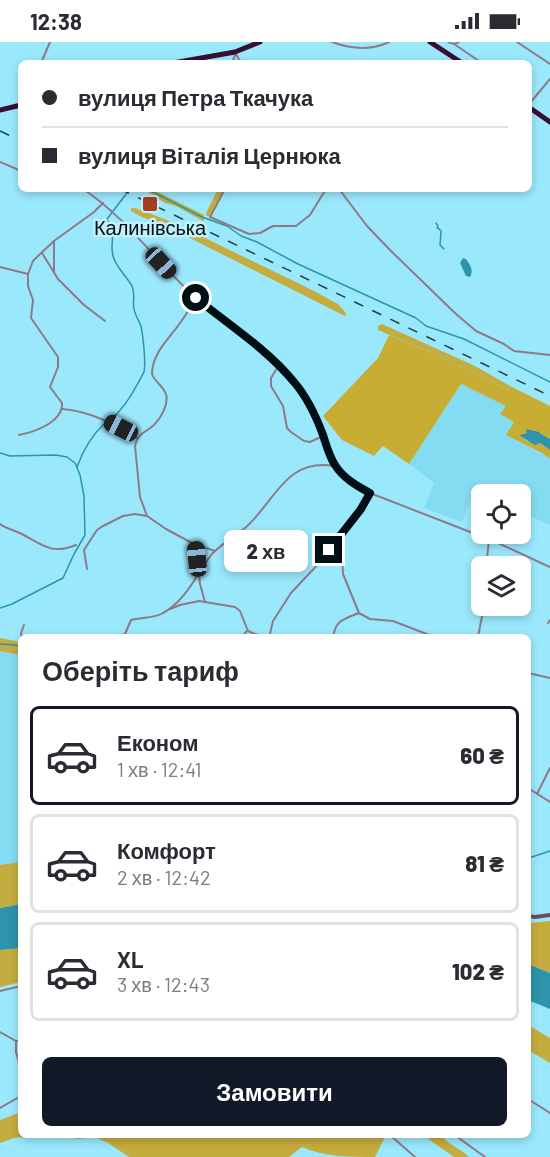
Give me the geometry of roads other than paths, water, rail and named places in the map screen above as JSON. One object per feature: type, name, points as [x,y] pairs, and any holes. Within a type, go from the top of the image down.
[{"type":"highway","points":[[191,60],[235,52],[260,42]]},
{"type":"highway","points":[[430,42],[457,60]]},
{"type":"highway","points":[[0,110],[18,106]]},
{"type":"highway","points":[[532,109],[550,122]]},
{"type":"street","points":[[42,60],[50,43],[45,42]]},
{"type":"street","points":[[332,42],[357,48],[373,47],[388,42]]},
{"type":"street","points":[[448,42],[478,60]]},
{"type":"street","points":[[454,44],[459,42]]},
{"type":"street","points":[[517,42],[550,64]]},
{"type":"street","points":[[234,60],[235,52]]},
{"type":"street","points":[[235,52],[240,60]]},
{"type":"street","points":[[532,100],[550,79]]},
{"type":"street","points":[[0,162],[18,170]]},
{"type":"street","points":[[87,192],[103,203],[174,278],[279,365],[296,383],[308,401],[335,466],[343,475],[370,493],[471,533]]},
{"type":"street","points":[[223,192],[210,217],[249,234],[260,233],[273,226],[296,226],[310,215],[324,192]]},
{"type":"street","points":[[341,192],[367,226],[391,251],[476,331],[514,351],[550,355]]},
{"type":"street","points":[[19,435],[40,428],[54,420],[62,409],[62,403],[50,387],[58,367],[58,357],[31,318],[33,300],[28,286],[28,274],[33,261],[42,252],[103,203]]},
{"type":"street","points":[[54,241],[54,272]]},
{"type":"street","points":[[42,252],[58,279],[84,305],[105,321]]},
{"type":"street","points":[[0,267],[28,274]]},
{"type":"street","points":[[147,516],[140,498],[135,446],[137,438],[156,424],[167,402],[165,392],[152,374],[153,363],[166,340],[196,298]]},
{"type":"street","points":[[279,365],[270,382],[283,406],[287,428],[304,441],[310,442],[323,436]]},
{"type":"street","points":[[62,409],[102,419],[137,438]]},
{"type":"street","points":[[167,610],[183,596],[215,551],[247,526],[289,477],[316,464],[335,466]]},
{"type":"street","points":[[269,634],[273,621],[291,593],[321,561],[361,509],[370,493]]},
{"type":"street","points":[[87,569],[84,550],[97,530],[123,516],[135,514],[147,516],[196,545],[215,551]]},
{"type":"street","points":[[0,524],[46,548],[69,548],[76,545]]},
{"type":"street","points":[[339,537],[343,574],[359,613],[370,619],[393,621],[427,634]]},
{"type":"street","points":[[498,544],[550,567]]},
{"type":"street","points":[[196,545],[205,602]]},
{"type":"street","points":[[125,634],[131,620],[156,616],[167,610],[199,601],[235,607],[240,611],[248,631],[255,634]]},
{"type":"street","points":[[334,634],[337,624],[359,613]]},
{"type":"street","points":[[479,634],[482,616]]},
{"type":"street","points":[[21,634],[24,624]]},
{"type":"street","points":[[245,634],[248,631]]},
{"type":"street","points":[[531,674],[550,678]]},
{"type":"street","points":[[537,794],[550,768]]},
{"type":"street","points":[[531,790],[550,802]]},
{"type":"street","points":[[531,916],[550,915]]},
{"type":"street","points":[[0,991],[18,987]]},
{"type":"street","points":[[0,1032],[16,1041],[15,1052],[18,1061]]},
{"type":"street","points":[[0,1108],[18,1098]]},
{"type":"street","points":[[531,1101],[550,1113]]},
{"type":"street","points":[[393,1138],[415,1157]]},
{"type":"street","points":[[459,1138],[485,1157]]},
{"type":"waterway","points":[[110,420],[129,398],[145,368],[142,330],[134,309],[133,290],[112,254],[112,231],[107,219],[128,192]]},
{"type":"waterway","points":[[153,192],[202,217],[227,226],[241,236],[298,264],[416,318],[426,326],[464,339],[550,382]]},
{"type":"waterway","points":[[436,223],[437,228],[441,231],[440,245],[444,249]]},
{"type":"waterway","points":[[77,467],[88,443],[105,423]]},
{"type":"waterway","points":[[0,453],[10,456],[56,455],[67,457],[75,463],[84,496],[85,535],[63,578],[0,608]]},
{"type":"waterway","points":[[0,644],[18,646]]},
{"type":"waterway","points":[[531,857],[550,851]]},
{"type":"railway","points":[[0,131],[18,140]]},
{"type":"railway","points":[[126,192],[550,396]]},
{"type":"place","name":"Калинівська","points":[[150,204]]}]
